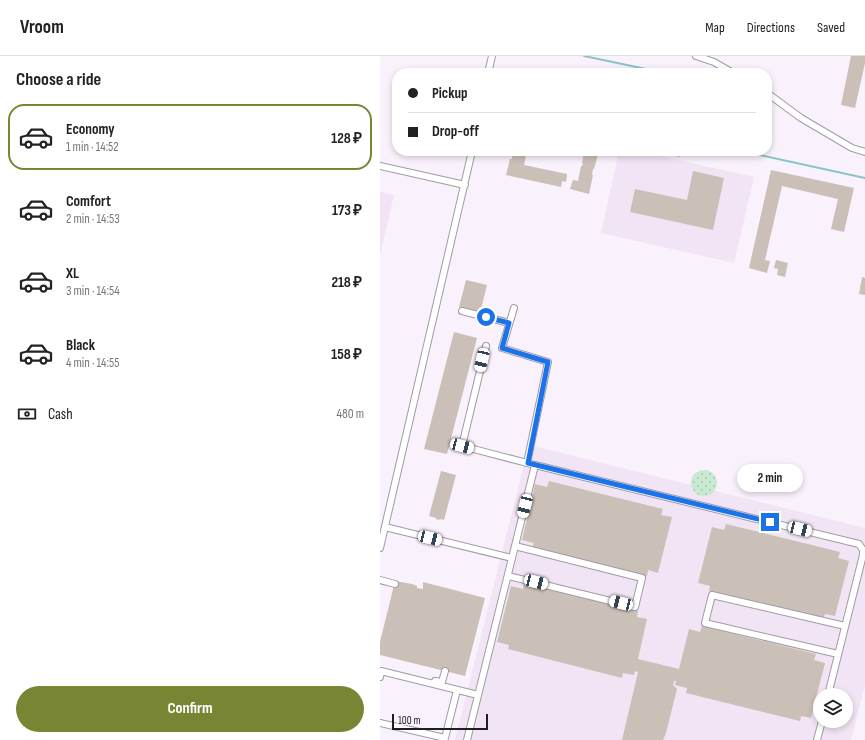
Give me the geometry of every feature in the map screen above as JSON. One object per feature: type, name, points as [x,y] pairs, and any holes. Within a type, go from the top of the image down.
[{"type":"street","points":[[489,68],[492,56]]},
{"type":"street","points":[[696,56],[714,62],[724,68]]},
{"type":"street","points":[[772,96],[814,125],[852,148],[865,152]]},
{"type":"street","points":[[380,548],[471,156]]},
{"type":"street","points":[[380,166],[465,185]]},
{"type":"street","points":[[514,308],[502,348],[548,362],[528,463]]},
{"type":"street","points":[[462,311],[509,323]]},
{"type":"street","points":[[486,346],[462,446],[859,544],[863,550],[863,555],[830,688]]},
{"type":"street","points":[[467,740],[535,465]]},
{"type":"street","points":[[385,527],[512,558]]},
{"type":"street","points":[[508,576],[635,607],[639,592],[642,578],[515,546]]},
{"type":"street","points":[[380,580],[394,584]]},
{"type":"street","points":[[838,654],[705,623],[712,595],[845,626]]},
{"type":"street","points":[[380,668],[442,682],[445,671]]},
{"type":"street","points":[[380,676],[381,671],[478,695]]},
{"type":"street","points":[[380,723],[444,738],[457,690]]},
{"type":"street","points":[[817,740],[820,728]]},
{"type":"shaded area","points":[[618,156],[660,156],[754,177],[734,263],[601,233]]},
{"type":"shaded area","points":[[380,192],[394,195],[380,256]]},
{"type":"shaded area","points":[[529,445],[865,528],[865,685],[851,740],[455,740]]},
{"type":"green space","points":[[704,470],[713,474],[717,483],[713,492],[704,496],[695,492],[691,483],[695,474]]},
{"type":"building","points":[[851,56],[865,56],[865,63],[855,108],[841,105]]},
{"type":"building","points":[[512,156],[526,156],[524,165],[567,174],[566,182],[562,181],[561,187],[506,175],[510,159],[512,159]]},
{"type":"building","points":[[583,156],[598,156],[593,169],[589,194],[570,189],[573,180],[578,181]]},
{"type":"building","points":[[771,170],[854,188],[844,232],[831,229],[838,199],[782,186],[765,260],[770,261],[767,273],[749,268]]},
{"type":"building","points":[[693,171],[724,178],[713,230],[630,212],[635,189],[687,200]]},
{"type":"building","points":[[776,260],[788,263],[785,277],[777,275],[778,269],[774,268]]},
{"type":"building","points":[[862,277],[865,278],[865,295],[859,294]]},
{"type":"building","points":[[466,280],[487,285],[480,313],[459,307]]},
{"type":"building","points":[[454,332],[477,338],[447,454],[424,449]]},
{"type":"building","points":[[441,471],[456,475],[444,520],[439,520],[429,516]]},
{"type":"building","points":[[549,481],[663,509],[661,515],[672,517],[658,573],[648,570],[647,576],[532,547],[534,543],[522,540],[535,484],[547,487]]},
{"type":"building","points":[[726,524],[840,552],[838,558],[849,561],[835,616],[825,614],[823,619],[709,591],[710,586],[698,583],[712,527],[724,530]]},
{"type":"building","points":[[395,581],[412,584],[417,586],[417,588],[423,589],[423,582],[485,598],[465,676],[380,655],[380,642]]},
{"type":"building","points":[[524,583],[638,611],[637,617],[647,619],[638,659],[679,669],[689,629],[700,632],[702,626],[816,654],[814,660],[825,663],[819,688],[813,688],[813,710],[811,718],[801,716],[800,721],[686,693],[687,688],[675,685],[676,681],[674,681],[673,685],[677,689],[663,740],[622,740],[638,672],[635,671],[634,675],[623,673],[622,678],[508,649],[509,645],[497,642],[511,586],[523,589]]},
{"type":"waterway","points":[[584,56],[641,68]]},
{"type":"waterway","points":[[764,156],[865,178]]},
{"type":"route","points":[[486,317],[509,323],[502,348],[548,362],[528,463],[770,522]]}]
